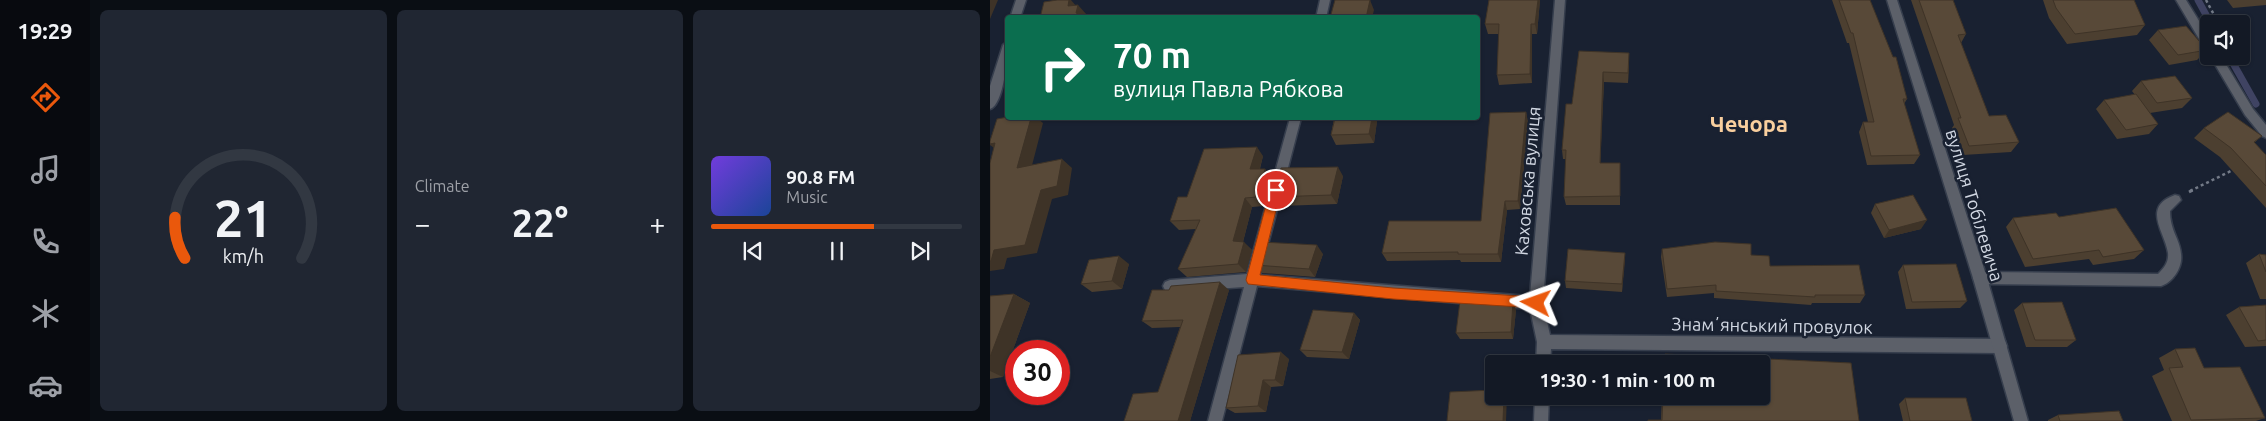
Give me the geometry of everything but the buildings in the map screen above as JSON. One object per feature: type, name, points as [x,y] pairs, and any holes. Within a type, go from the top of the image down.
[{"type":"street","points":[[1017,15],[1020,0]]},
{"type":"street","points":[[1322,15],[1325,0]]},
{"type":"street","name":"Каховська вулиця","points":[[1543,355],[1544,342],[1536,303],[1560,0]]},
{"type":"street","name":"вулиця Тобілевича","points":[[1892,0],[1980,278],[2021,421]]},
{"type":"street","points":[[2181,0],[2200,31]]},
{"type":"street","points":[[990,105],[1005,55]]},
{"type":"street","points":[[2220,65],[2249,112],[2266,133]]},
{"type":"street","points":[[1215,421],[1294,120]]},
{"type":"street","points":[[1980,278],[2161,280],[2172,269],[2175,254],[2164,225],[2164,209],[2175,200]]},
{"type":"street","points":[[1170,286],[1252,280],[1393,294],[1536,303]]},
{"type":"street","name":"Знамʼянський провулок","points":[[1544,342],[2000,346]]},
{"type":"street","points":[[1541,421],[1542,405]]},
{"type":"path","points":[[2206,0],[2214,15]]},
{"type":"path","points":[[2175,200],[2240,166]]},
{"type":"waterway","points":[[2198,0],[2206,15]]},
{"type":"waterway","points":[[2234,65],[2256,104]]},
{"type":"district","name":"Чечора","points":[[1749,123]]},
{"type":"route","points":[[1276,190],[1252,280],[1393,294],[1536,303]]}]
